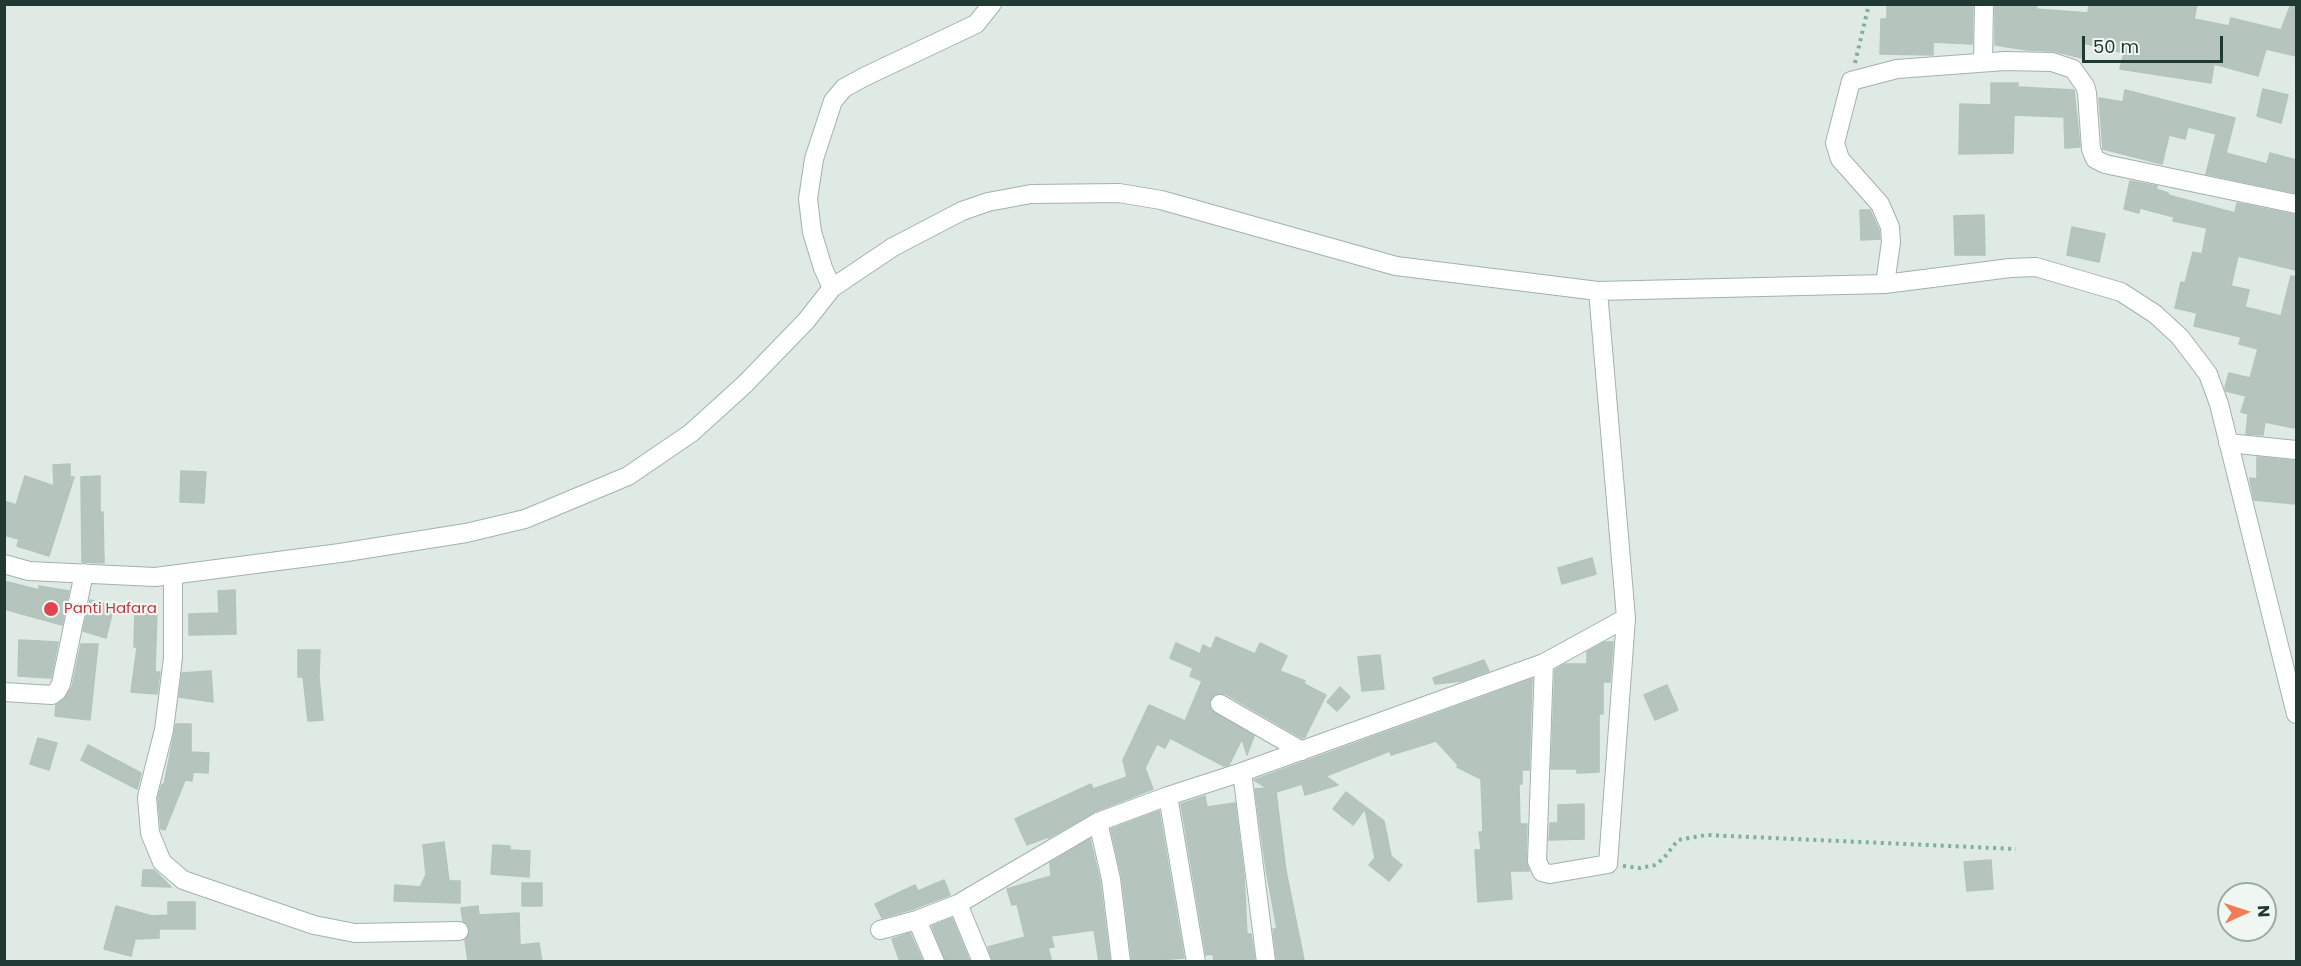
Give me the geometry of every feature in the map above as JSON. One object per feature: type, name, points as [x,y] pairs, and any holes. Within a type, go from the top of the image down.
[{"type":"street","points":[[832,288],[812,232],[808,198],[812,168],[833,101],[844,88],[864,77],[976,24],[992,4]]},
{"type":"street","points":[[1983,62],[1984,4]]},
{"type":"street","points":[[1885,284],[1891,242],[1890,226],[1880,204],[1840,159],[1835,142],[1851,81],[1897,69],[1983,62],[2052,62],[2073,69],[2087,93],[2091,149],[2095,159],[2105,164],[2296,204]]},
{"type":"street","points":[[4,564],[29,571],[155,577],[340,553],[525,519],[628,476],[691,433],[745,384],[806,321],[832,288],[893,247],[962,211],[1008,197],[1069,192],[1119,194],[1161,200],[1396,266],[1598,291],[1885,284],[2010,268],[2036,267],[2121,292],[2155,314],[2194,352],[2208,374],[2219,404],[2280,640],[2296,714]]},
{"type":"street","points":[[1544,663],[1538,867],[1542,872],[1550,874],[1608,864],[1626,618],[1598,291]]},
{"type":"street","points":[[2228,443],[2295,445]]},
{"type":"street","points":[[4,692],[52,695],[57,691],[61,684],[84,573]]},
{"type":"street","points":[[174,575],[174,658],[164,730],[147,797],[150,833],[162,862],[183,880],[314,925],[355,933],[459,931]]},
{"type":"street","points":[[880,930],[917,920],[958,904],[1098,822],[1544,663],[1626,618]]},
{"type":"street","points":[[1220,704],[1302,751]]},
{"type":"street","points":[[1242,772],[1266,962]]},
{"type":"street","points":[[1168,796],[1196,962]]},
{"type":"street","points":[[1098,822],[1111,879],[1121,962]]},
{"type":"street","points":[[958,904],[982,962]]},
{"type":"street","points":[[917,920],[935,962]]},
{"type":"path","points":[[1851,81],[1869,4]]},
{"type":"path","points":[[1608,864],[1640,868],[1655,865],[1664,858],[1678,840],[1706,835],[2016,849]]},
{"type":"building","points":[[1887,4],[1973,4],[1972,44],[1933,42],[1933,55],[1880,54],[1881,19],[1887,19]]},
{"type":"building","points":[[1995,4],[2037,4],[2036,9],[2088,13],[2089,4],[2197,4],[2194,19],[2229,26],[2231,18],[2281,30],[2291,4],[2296,4],[2296,56],[2266,49],[2258,76],[2214,64],[2211,83],[2120,69],[2124,53],[2083,43],[2082,58],[2053,51],[1995,45]]},
{"type":"building","points":[[1991,83],[2018,83],[2018,87],[2074,90],[2080,147],[2065,148],[2064,117],[2014,115],[2013,153],[1959,154],[1960,104],[1991,105]]},
{"type":"building","points":[[2263,89],[2288,95],[2281,123],[2257,116]]},
{"type":"building","points":[[2125,90],[2235,118],[2226,153],[2267,164],[2270,153],[2296,160],[2296,193],[2206,174],[2216,134],[2188,127],[2185,139],[2169,135],[2162,164],[2103,149],[2099,98],[2123,102]]},
{"type":"building","points":[[2130,181],[2157,186],[2156,189],[2168,195],[2235,213],[2237,203],[2296,215],[2296,270],[2238,256],[2231,286],[2249,290],[2245,307],[2281,316],[2291,276],[2296,277],[2296,416],[2294,428],[2265,422],[2263,435],[2246,434],[2248,414],[2241,412],[2246,396],[2226,391],[2225,387],[2229,373],[2250,378],[2258,349],[2239,344],[2241,337],[2194,326],[2197,313],[2175,308],[2181,282],[2185,283],[2193,252],[2202,254],[2207,228],[2173,221],[2174,217],[2140,208],[2139,213],[2124,209]]},
{"type":"building","points":[[1860,210],[1870,210],[1879,230],[1880,239],[1861,240]]},
{"type":"building","points":[[1984,215],[1985,255],[1955,255],[1954,216]]},
{"type":"building","points":[[2072,227],[2105,234],[2099,262],[2067,255]]},
{"type":"building","points":[[2257,457],[2296,461],[2296,504],[2254,500],[2250,478],[2257,479]]},
{"type":"building","points":[[70,464],[70,477],[74,477],[49,556],[17,546],[19,539],[4,535],[4,501],[16,505],[25,476],[54,486],[53,465]]},
{"type":"building","points":[[181,471],[206,472],[204,503],[180,502]]},
{"type":"building","points":[[100,476],[104,563],[82,562],[81,477]]},
{"type":"building","points":[[1592,558],[1596,574],[1562,584],[1558,568]]},
{"type":"building","points":[[4,581],[39,590],[39,586],[69,591],[62,625],[4,609]]},
{"type":"building","points":[[235,590],[236,634],[189,635],[189,614],[219,613],[218,591]]},
{"type":"building","points":[[90,600],[114,606],[106,638],[83,631]]},
{"type":"building","points":[[135,609],[157,610],[155,672],[160,672],[157,694],[131,692],[137,647],[134,647]]},
{"type":"building","points":[[1216,637],[1255,654],[1260,643],[1287,656],[1280,671],[1305,681],[1304,684],[1326,695],[1305,737],[1302,738],[1226,694],[1215,694],[1209,703],[1211,710],[1254,736],[1247,755],[1242,739],[1229,765],[1224,766],[1170,738],[1165,748],[1157,744],[1145,768],[1153,789],[1094,812],[1048,838],[1027,845],[1015,819],[1091,784],[1093,789],[1127,777],[1123,760],[1149,705],[1185,721],[1202,681],[1190,676],[1193,668],[1170,658],[1176,643],[1200,654],[1203,645],[1211,649]]},
{"type":"building","points":[[19,640],[58,642],[51,678],[18,676]]},
{"type":"building","points":[[1605,642],[1613,642],[1610,682],[1603,682],[1603,714],[1599,714],[1599,772],[1577,773],[1577,769],[1551,769],[1555,670],[1565,664],[1587,664],[1587,652]]},
{"type":"building","points":[[81,644],[98,644],[90,720],[55,716],[56,705],[64,699],[72,687]]},
{"type":"building","points":[[298,650],[320,650],[319,677],[323,720],[308,721],[303,677],[298,677]]},
{"type":"building","points":[[1380,655],[1384,689],[1362,691],[1358,657]]},
{"type":"building","points":[[1484,660],[1489,671],[1462,681],[1435,684],[1433,678]]},
{"type":"building","points":[[211,671],[213,702],[179,697],[182,673]]},
{"type":"building","points":[[1532,679],[1529,770],[1522,770],[1522,784],[1519,784],[1520,824],[1527,824],[1526,861],[1529,871],[1510,871],[1512,899],[1478,902],[1475,850],[1481,850],[1479,832],[1483,832],[1481,779],[1457,767],[1458,765],[1436,741],[1391,755],[1390,751],[1326,776],[1338,785],[1305,795],[1302,784],[1276,792],[1286,871],[1304,960],[1277,962],[1273,929],[1277,929],[1255,789],[1267,788],[1254,780]]},
{"type":"building","points":[[1667,685],[1678,710],[1655,720],[1644,695]]},
{"type":"building","points":[[1340,687],[1350,697],[1337,711],[1327,702]]},
{"type":"building","points":[[176,724],[191,724],[191,752],[209,753],[208,773],[193,772],[192,781],[185,780],[165,830],[161,829],[158,798],[162,784],[164,785]]},
{"type":"building","points":[[38,738],[57,743],[49,770],[30,764]]},
{"type":"building","points":[[88,745],[141,773],[137,789],[81,760]]},
{"type":"building","points":[[1346,792],[1384,821],[1391,856],[1402,865],[1389,881],[1369,865],[1375,858],[1365,809],[1353,825],[1333,809]]},
{"type":"building","points":[[1205,796],[1207,807],[1235,803],[1244,876],[1247,934],[1251,934],[1255,962],[1214,962],[1213,954],[1206,955],[1181,804]]},
{"type":"building","points":[[1584,804],[1584,839],[1549,840],[1550,823],[1558,823],[1558,805]]},
{"type":"building","points":[[1159,811],[1184,958],[1132,962],[1122,878],[1111,829]]},
{"type":"building","points":[[1090,839],[1100,881],[1110,962],[1099,962],[1094,930],[1051,936],[1054,947],[1048,948],[1052,962],[993,962],[988,947],[1025,937],[1017,904],[1012,905],[1007,889],[1051,876],[1050,863]]},
{"type":"building","points":[[444,842],[449,881],[460,881],[460,903],[394,901],[395,885],[420,887],[426,875],[423,845]]},
{"type":"building","points":[[493,845],[510,846],[510,850],[530,851],[529,877],[491,874]]},
{"type":"building","points":[[1991,860],[1993,889],[1967,891],[1964,862]]},
{"type":"building","points":[[143,870],[154,870],[171,887],[142,886]]},
{"type":"building","points":[[944,880],[950,895],[913,909],[882,918],[875,904],[915,885],[918,891]]},
{"type":"building","points":[[522,883],[542,883],[542,906],[522,906]]},
{"type":"building","points":[[168,902],[195,902],[195,929],[159,929],[159,938],[135,939],[131,956],[104,949],[116,906],[152,916],[168,915]]},
{"type":"building","points":[[478,906],[479,915],[519,913],[520,945],[539,943],[542,962],[468,962],[465,940],[470,930],[463,921],[461,908]]},
{"type":"building","points":[[952,918],[970,962],[946,962],[932,926]]},
{"type":"building","points":[[910,933],[923,962],[900,962],[892,939]]},
{"type":"place","name":"Panti Hafara","points":[[51,609]]}]
